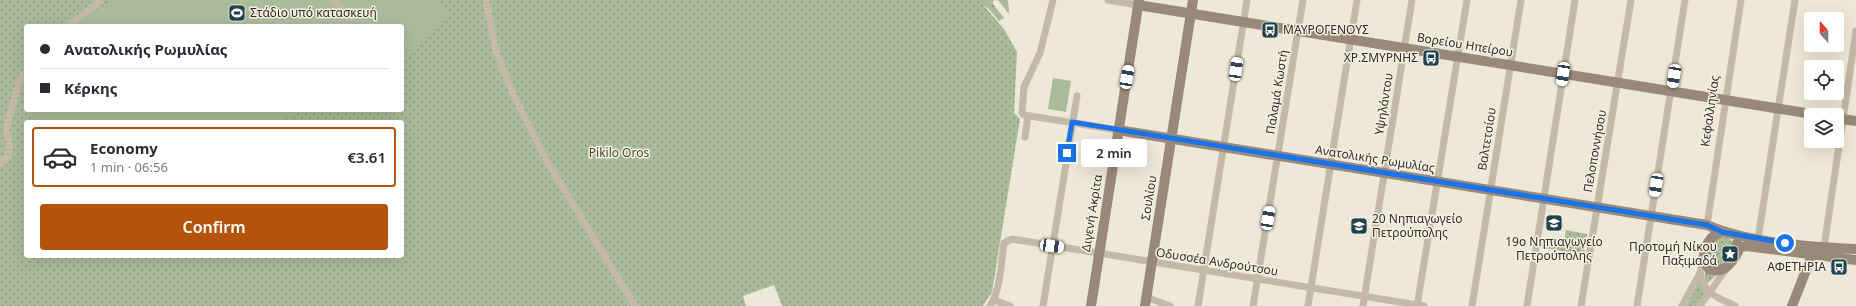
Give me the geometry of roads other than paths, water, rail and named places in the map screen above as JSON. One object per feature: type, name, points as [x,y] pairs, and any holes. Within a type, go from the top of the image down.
[{"type":"street","points":[[71,24],[101,0]]},
{"type":"street","points":[[334,0],[350,18]]},
{"type":"street","points":[[486,0],[496,51],[514,96],[548,163],[635,306]]},
{"type":"street","points":[[1025,137],[1026,115],[1022,111],[1024,87],[1040,53],[1054,0]]},
{"type":"street","name":"Βορείου Ηπείρου","points":[[1108,0],[1138,2],[1191,14],[1804,113]]},
{"type":"street","name":"Σουλίου","points":[[1145,302],[1193,0]]},
{"type":"street","points":[[1198,306],[1225,147],[1247,0]]},
{"type":"street","name":"Παλαμά Κωστή","points":[[1253,306],[1303,0]]},
{"type":"street","points":[[1308,306],[1357,0]]},
{"type":"street","name":"Υψηλάντου","points":[[1363,306],[1412,0]]},
{"type":"street","points":[[1419,306],[1467,0]]},
{"type":"street","name":"Βαλτετσίου","points":[[1472,306],[1521,0]]},
{"type":"street","points":[[1527,306],[1575,0]]},
{"type":"street","name":"Πελοποννήσου","points":[[1581,306],[1632,0]]},
{"type":"street","points":[[1636,306],[1685,0]]},
{"type":"street","name":"Κεφαλληνίας","points":[[1707,225],[1740,0]]},
{"type":"street","points":[[1758,239],[1795,0]]},
{"type":"street","name":"Διγενή Ακρίτα","points":[[1091,306],[1138,2]]},
{"type":"street","points":[[1842,108],[1856,31]]},
{"type":"street","points":[[0,164],[8,156],[10,145],[6,129],[20,80],[24,74]]},
{"type":"street","points":[[1043,306],[1077,96]]},
{"type":"street","name":"Ανατολικής Ρωμυλίας","points":[[1026,115],[1707,225],[1725,233],[1758,239],[1824,247],[1856,249]]},
{"type":"street","points":[[1844,119],[1856,121]]},
{"type":"street","points":[[1824,247],[1836,148]]},
{"type":"street","points":[[1682,306],[1700,273],[1708,240],[1725,233],[1736,242],[1738,248],[1737,254],[1700,306]]},
{"type":"street","name":"Οδυσσέα Ανδρούτσου","points":[[992,303],[998,283],[1004,243],[1007,240],[1012,239],[1419,306]]},
{"type":"street","points":[[1738,248],[1746,246],[1856,260]]},
{"type":"street","points":[[1792,306],[1812,255]]},
{"type":"street","points":[[1703,260],[1709,269],[1718,271],[1726,269]]},
{"type":"street","points":[[1700,273],[1709,293],[1735,306]]},
{"type":"street","points":[[1145,302],[1170,306]]},
{"type":"street","points":[[992,303],[1010,306]]},
{"type":"place","name":"Στάδιο υπό κατασκευή","points":[[237,13]]},
{"type":"place","name":"ΜΑΥΡΟΓΕΝΟΥΣ","points":[[1270,30]]},
{"type":"place","name":"ΧΡ.ΣΜΥΡΝΗΣ","points":[[1431,58]]},
{"type":"place","name":"19ο Νηπιαγωγείο Πετρούπολης","points":[[1554,223]]},
{"type":"place","name":"20 Νηπιαγωγείο Πετρούπολης","points":[[1359,226]]},
{"type":"place","name":"Προτομή Νίκου Παξιμαδά","points":[[1730,254]]},
{"type":"place","name":"ΑΦΕΤΗΡΙΑ","points":[[1839,267]]},
{"type":"park label","name":"Pikilo Oros","points":[[619,153]]}]
